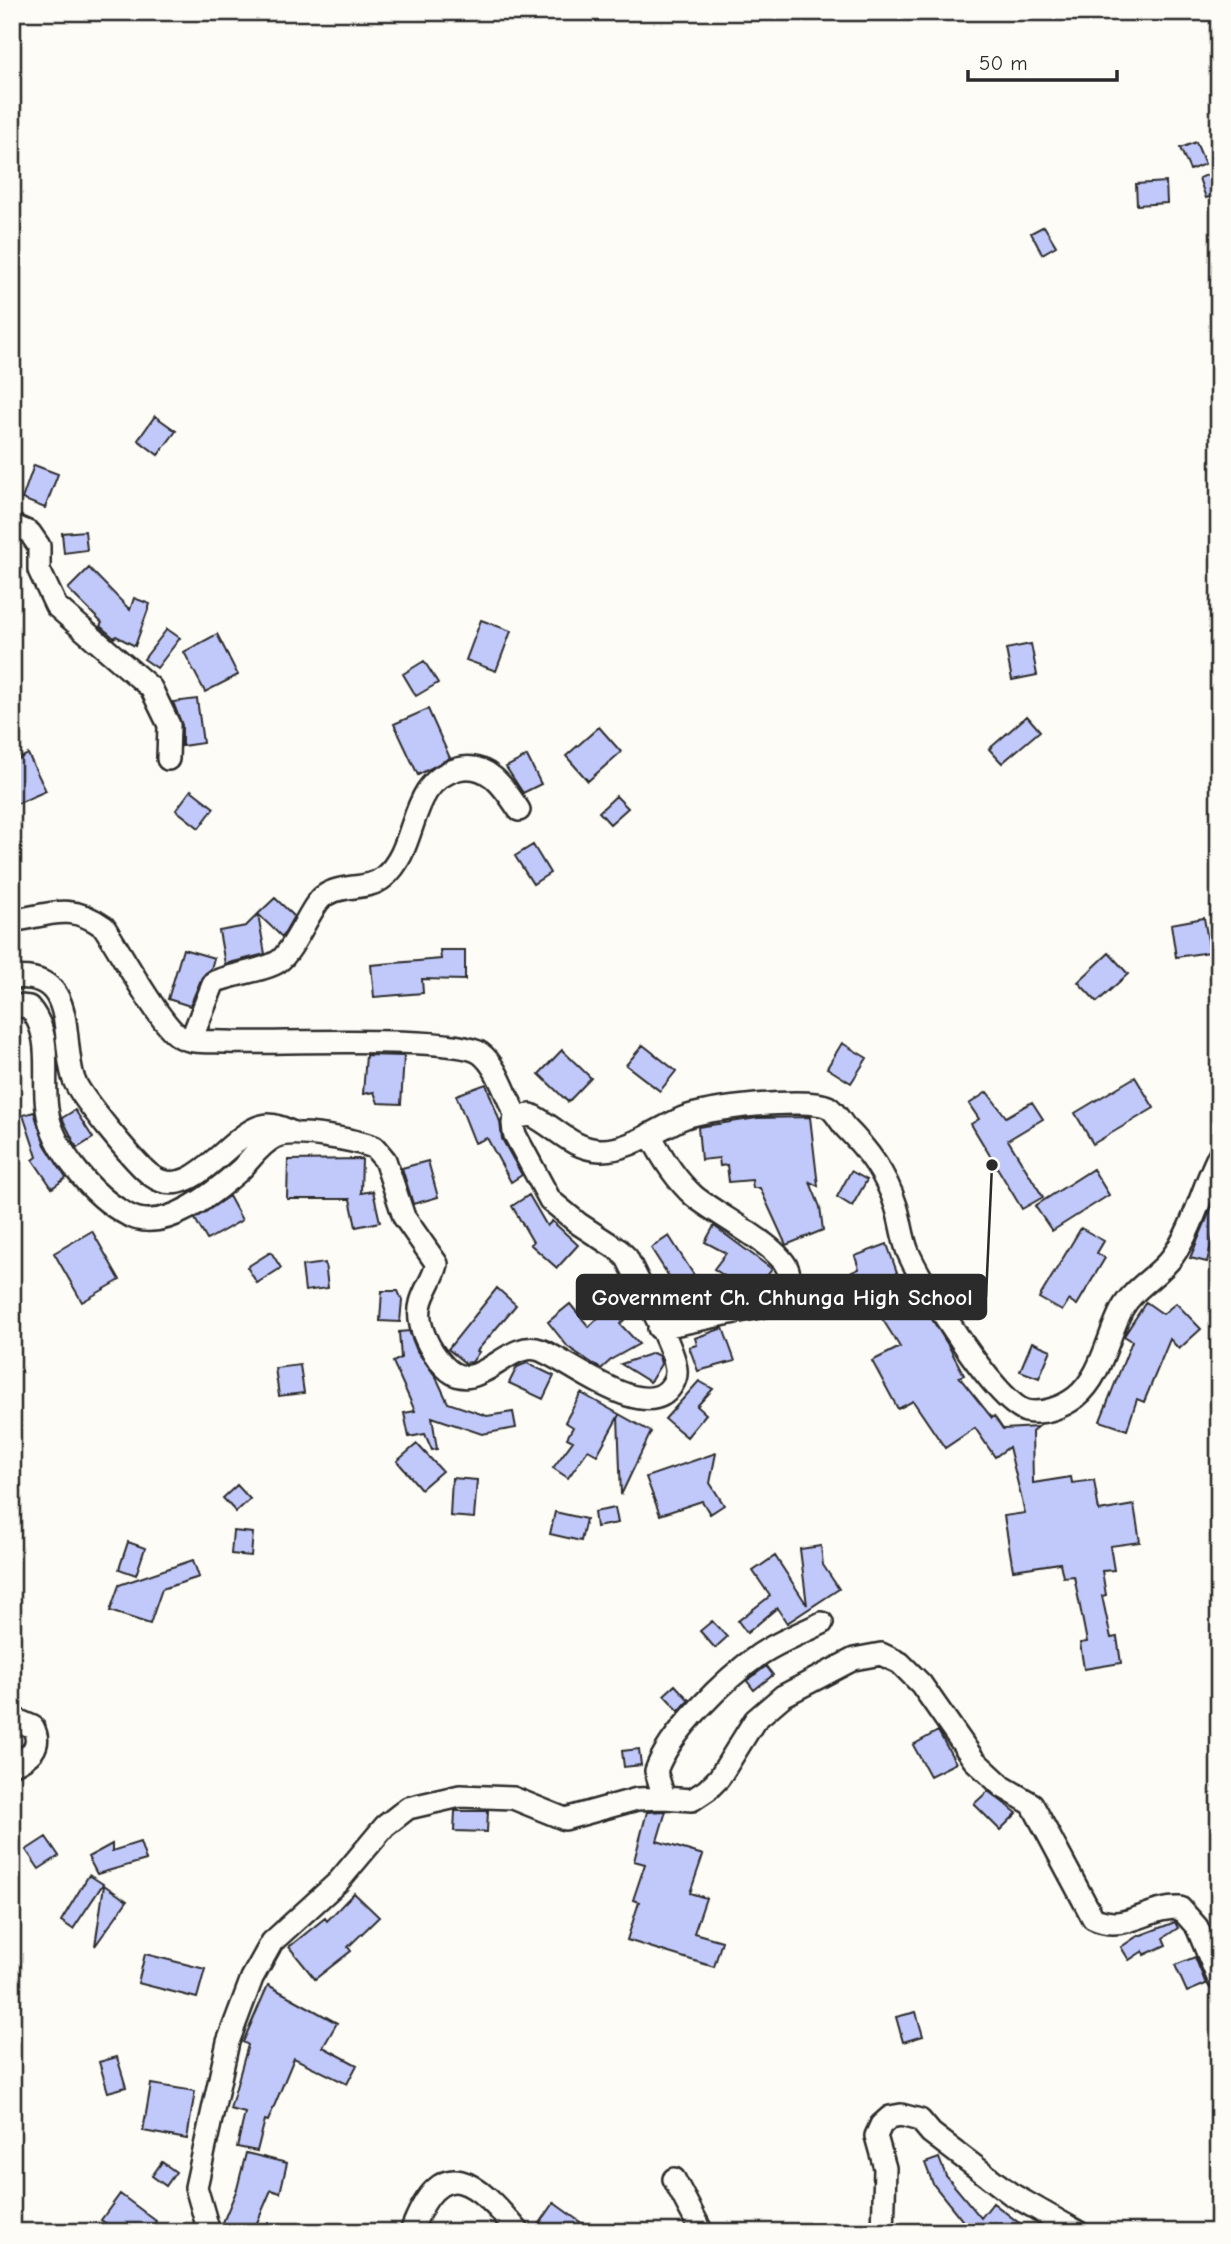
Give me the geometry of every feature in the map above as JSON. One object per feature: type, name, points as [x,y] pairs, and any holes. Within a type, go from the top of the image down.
[{"type":"street","points":[[12,525],[30,533],[39,546],[39,570],[47,593],[56,606],[151,688],[169,725],[168,759]]},
{"type":"street","points":[[191,1040],[214,982],[280,961],[321,897],[342,887],[381,880],[395,866],[405,849],[418,807],[434,781],[460,768],[476,767],[501,784],[519,810]]},
{"type":"street","points":[[12,921],[75,911],[104,927],[164,1022],[178,1036],[191,1040],[462,1047],[480,1053],[494,1070],[517,1117]]},
{"type":"street","points":[[12,978],[38,978],[53,988],[68,1035],[75,1082],[153,1177],[177,1181],[198,1172],[247,1134],[266,1125],[298,1135],[362,1143],[382,1153],[404,1217],[434,1256],[437,1264],[421,1303],[421,1322],[428,1343],[452,1373],[476,1376],[530,1348],[539,1350],[617,1391],[652,1399],[662,1395],[676,1378],[673,1354],[626,1258],[550,1200],[514,1133],[513,1123],[517,1117],[531,1115],[572,1143],[600,1150],[615,1149],[686,1117],[810,1101],[831,1108],[873,1159],[896,1206],[907,1250],[918,1272],[981,1367],[1011,1402],[1025,1410],[1040,1412],[1068,1402],[1089,1382],[1122,1309],[1132,1295],[1174,1256],[1219,1156]]},
{"type":"street","points":[[12,1005],[29,1007],[38,1017],[44,1033],[47,1111],[54,1134],[85,1182],[102,1200],[131,1217],[153,1219],[172,1215],[229,1179],[276,1137],[298,1135]]},
{"type":"street","points":[[650,1134],[663,1160],[693,1195],[740,1226],[782,1260],[789,1272],[787,1284],[773,1304],[659,1328]]},
{"type":"street","points":[[664,1798],[656,1771],[670,1741],[719,1688],[760,1654],[822,1623]]},
{"type":"street","points":[[209,2232],[196,2187],[228,2042],[252,1978],[272,1942],[338,1882],[385,1826],[408,1808],[460,1796],[513,1798],[565,1819],[636,1799],[692,1800],[719,1778],[755,1720],[783,1696],[854,1658],[881,1654],[900,1663],[920,1684],[974,1760],[1003,1787],[1032,1804],[1093,1919],[1102,1923],[1129,1923],[1169,1907],[1181,1908],[1197,1927],[1219,1980]]},
{"type":"street","points":[[12,1718],[33,1727],[38,1736],[36,1749],[27,1758],[12,1765]]},
{"type":"street","points":[[883,2232],[885,2168],[876,2136],[881,2124],[890,2117],[901,2115],[920,2120],[931,2133],[1011,2194],[1078,2232]]},
{"type":"street","points":[[674,2179],[702,2232]]},
{"type":"street","points":[[411,2232],[419,2211],[435,2187],[455,2180],[472,2184],[488,2197],[519,2232]]},
{"type":"building","points":[[1196,142],[1205,164],[1190,170],[1180,148]]},
{"type":"building","points":[[1213,173],[1219,194],[1206,198],[1199,178]]},
{"type":"building","points":[[1166,182],[1167,203],[1137,205],[1136,184]]},
{"type":"building","points":[[1044,226],[1056,246],[1042,254],[1031,233]]},
{"type":"building","points":[[155,416],[176,431],[158,455],[138,440]]},
{"type":"building","points":[[34,465],[58,474],[45,508],[22,499]]},
{"type":"building","points":[[85,531],[87,550],[64,553],[62,533]]},
{"type":"building","points":[[89,568],[130,610],[134,598],[150,604],[135,646],[116,636],[114,638],[68,589]]},
{"type":"building","points":[[481,620],[511,631],[496,671],[466,660]]},
{"type":"building","points":[[167,629],[180,638],[157,668],[144,659]]},
{"type":"building","points":[[217,634],[238,675],[205,692],[184,652]]},
{"type":"building","points":[[1031,644],[1037,675],[1012,680],[1006,649]]},
{"type":"building","points":[[424,661],[438,683],[416,696],[403,674]]},
{"type":"building","points":[[197,699],[203,743],[182,746],[182,725],[173,702]]},
{"type":"building","points":[[428,709],[450,758],[418,775],[394,724]]},
{"type":"building","points":[[1027,716],[1040,731],[1002,763],[989,749]]},
{"type":"building","points":[[599,727],[621,752],[588,781],[566,756]]},
{"type":"building","points":[[28,754],[46,791],[12,806],[12,762]]},
{"type":"building","points":[[527,756],[541,784],[523,793],[506,767]]},
{"type":"building","points":[[191,790],[214,808],[199,828],[176,810]]},
{"type":"building","points":[[616,796],[628,808],[610,824],[599,812]]},
{"type":"building","points":[[533,845],[550,873],[533,884],[515,856]]},
{"type":"building","points":[[275,898],[294,916],[282,937],[258,914]]},
{"type":"building","points":[[258,914],[265,954],[225,964],[219,931],[246,926]]},
{"type":"building","points":[[1204,918],[1210,952],[1176,957],[1171,924]]},
{"type":"building","points":[[183,949],[214,958],[211,969],[202,977],[190,1006],[168,999]]},
{"type":"building","points":[[440,950],[465,950],[465,980],[422,979],[423,993],[374,997],[371,965],[441,959]]},
{"type":"building","points":[[1109,953],[1128,974],[1097,1002],[1078,982]]},
{"type":"building","points":[[842,1043],[867,1058],[851,1083],[827,1068]]},
{"type":"building","points":[[643,1045],[676,1071],[660,1091],[626,1065]]},
{"type":"building","points":[[562,1050],[591,1078],[568,1102],[539,1074]]},
{"type":"building","points":[[366,1055],[404,1056],[401,1104],[378,1103],[374,1092],[363,1094]]},
{"type":"building","points":[[1135,1077],[1154,1108],[1093,1144],[1075,1113]]},
{"type":"building","points":[[486,1084],[500,1122],[502,1139],[522,1175],[511,1182],[487,1138],[475,1143],[456,1095]]},
{"type":"building","points":[[987,1092],[1006,1117],[1032,1102],[1043,1119],[1008,1140],[1043,1197],[1022,1209],[971,1124],[979,1119],[969,1104]]},
{"type":"building","points":[[75,1110],[93,1138],[77,1148],[62,1118]]},
{"type":"building","points":[[34,1112],[45,1145],[66,1178],[52,1188],[33,1160],[37,1157],[23,1115]]},
{"type":"building","points":[[810,1117],[818,1186],[810,1182],[820,1207],[823,1230],[786,1245],[760,1188],[753,1188],[752,1180],[729,1182],[727,1165],[720,1166],[719,1158],[701,1160],[698,1127],[757,1118]]},
{"type":"building","points":[[362,1159],[361,1193],[373,1191],[380,1222],[356,1227],[350,1199],[287,1199],[288,1160]]},
{"type":"building","points":[[428,1161],[438,1197],[413,1204],[402,1168]]},
{"type":"building","points":[[1093,1169],[1109,1195],[1052,1231],[1035,1206]]},
{"type":"building","points":[[851,1171],[867,1180],[852,1206],[837,1197]]},
{"type":"building","points":[[529,1195],[547,1226],[552,1221],[578,1245],[557,1268],[530,1244],[533,1242],[512,1206]]},
{"type":"building","points":[[229,1196],[242,1220],[207,1240],[195,1219]]},
{"type":"building","points":[[1213,1204],[1219,1205],[1219,1212],[1207,1262],[1190,1258]]},
{"type":"building","points":[[714,1226],[772,1269],[753,1295],[714,1269],[726,1253],[705,1242]]},
{"type":"building","points":[[1081,1228],[1104,1241],[1097,1253],[1105,1258],[1077,1305],[1069,1300],[1062,1311],[1039,1298]]},
{"type":"building","points":[[92,1231],[120,1280],[82,1302],[54,1253]]},
{"type":"building","points":[[669,1236],[710,1300],[700,1306],[689,1308],[651,1248]]},
{"type":"building","points":[[887,1244],[899,1278],[904,1274],[964,1375],[959,1377],[992,1418],[994,1416],[1003,1429],[1038,1427],[1032,1432],[1033,1483],[1071,1477],[1072,1483],[1094,1480],[1099,1511],[1134,1505],[1140,1542],[1110,1546],[1114,1570],[1102,1571],[1106,1595],[1102,1596],[1111,1638],[1117,1637],[1121,1663],[1084,1669],[1080,1643],[1087,1642],[1074,1576],[1063,1577],[1060,1563],[1013,1570],[1004,1516],[1025,1513],[1009,1447],[995,1457],[975,1428],[945,1448],[913,1401],[898,1409],[872,1361],[900,1347],[871,1301],[840,1314],[835,1302],[825,1306],[817,1288],[859,1269],[855,1256]]},
{"type":"building","points":[[271,1252],[281,1268],[257,1283],[247,1267]]},
{"type":"building","points":[[325,1263],[328,1288],[305,1291],[302,1266]]},
{"type":"building","points":[[497,1288],[516,1305],[477,1351],[479,1352],[472,1362],[465,1363],[448,1349]]},
{"type":"building","points":[[382,1291],[398,1291],[402,1300],[400,1322],[380,1321]]},
{"type":"building","points":[[618,1298],[632,1312],[620,1324],[639,1344],[612,1359],[601,1369],[568,1347],[548,1322],[570,1304],[589,1327]]},
{"type":"building","points":[[1146,1302],[1163,1314],[1176,1303],[1201,1329],[1179,1349],[1170,1339],[1144,1402],[1137,1399],[1127,1430],[1100,1421],[1132,1341],[1124,1336]]},
{"type":"building","points":[[723,1328],[735,1361],[698,1371],[689,1347],[697,1345],[695,1338]]},
{"type":"building","points":[[409,1331],[417,1351],[436,1377],[448,1403],[487,1416],[513,1412],[516,1428],[482,1434],[432,1417],[437,1449],[432,1450],[425,1434],[409,1437],[404,1413],[415,1411],[393,1362],[401,1358],[399,1332]]},
{"type":"building","points":[[1032,1342],[1051,1350],[1039,1378],[1020,1371]]},
{"type":"building","points":[[653,1353],[659,1356],[661,1364],[650,1382],[621,1364]]},
{"type":"building","points":[[527,1363],[554,1376],[543,1399],[509,1383],[517,1367]]},
{"type":"building","points":[[300,1365],[304,1393],[279,1396],[275,1368]]},
{"type":"building","points":[[699,1381],[713,1389],[697,1406],[706,1414],[687,1437],[665,1419]]},
{"type":"building","points":[[581,1393],[651,1432],[621,1495],[618,1417],[597,1455],[588,1450],[568,1478],[553,1468],[573,1441],[567,1438],[573,1427],[565,1422]]},
{"type":"building","points":[[417,1444],[442,1471],[421,1489],[397,1461]]},
{"type":"building","points":[[716,1453],[710,1483],[724,1505],[710,1514],[702,1501],[660,1515],[646,1477]]},
{"type":"building","points":[[452,1478],[477,1480],[474,1518],[450,1516]]},
{"type":"building","points":[[237,1485],[250,1499],[236,1512],[223,1498]]},
{"type":"building","points":[[615,1508],[618,1523],[596,1527],[594,1512]]},
{"type":"building","points":[[555,1512],[586,1519],[581,1541],[550,1534]]},
{"type":"building","points":[[233,1531],[253,1533],[251,1556],[231,1554]]},
{"type":"building","points":[[128,1542],[145,1548],[136,1575],[119,1569]]},
{"type":"building","points":[[821,1546],[823,1565],[839,1589],[787,1623],[777,1608],[747,1633],[738,1621],[770,1596],[753,1571],[775,1556],[807,1605],[800,1549]]},
{"type":"building","points":[[193,1560],[199,1577],[162,1589],[150,1624],[110,1611],[119,1585]]},
{"type":"building","points":[[712,1621],[727,1637],[715,1648],[700,1631]]},
{"type":"building","points":[[766,1666],[773,1675],[754,1690],[747,1681]]},
{"type":"building","points":[[675,1685],[689,1700],[679,1711],[664,1695]]},
{"type":"building","points":[[938,1731],[956,1763],[930,1776],[913,1745]]},
{"type":"building","points":[[639,1749],[641,1765],[624,1767],[622,1751]]},
{"type":"building","points":[[988,1791],[1017,1813],[1000,1830],[974,1804]]},
{"type":"building","points":[[455,1811],[488,1811],[487,1832],[454,1831]]},
{"type":"building","points":[[666,1811],[657,1841],[703,1855],[690,1893],[706,1898],[694,1933],[722,1941],[714,1967],[627,1940],[639,1902],[633,1900],[645,1864],[634,1861],[647,1812]]},
{"type":"building","points":[[46,1837],[59,1856],[39,1869],[26,1850]]},
{"type":"building","points":[[140,1842],[146,1860],[97,1874],[88,1857],[112,1844],[112,1851]]},
{"type":"building","points":[[89,1875],[103,1884],[73,1929],[61,1921]]},
{"type":"building","points":[[104,1885],[127,1901],[95,1946]]},
{"type":"building","points":[[354,1893],[379,1917],[348,1947],[351,1951],[315,1979],[289,1947],[325,1918],[327,1921]]},
{"type":"building","points":[[1175,1922],[1178,1928],[1163,1938],[1166,1945],[1144,1955],[1143,1951],[1129,1960],[1121,1947],[1136,1937]]},
{"type":"building","points":[[145,1954],[205,1969],[197,1998],[138,1983]]},
{"type":"building","points":[[1195,1957],[1206,1984],[1187,1992],[1175,1965]]},
{"type":"building","points":[[268,1985],[337,2023],[323,2047],[357,2065],[347,2084],[294,2058],[268,2121],[265,2120],[257,2151],[237,2147],[245,2113],[230,2109],[248,2045],[243,2042]]},
{"type":"building","points":[[916,2012],[923,2036],[903,2042],[896,2017]]},
{"type":"building","points":[[117,2057],[126,2087],[108,2092],[99,2062]]},
{"type":"building","points":[[151,2084],[195,2091],[187,2139],[143,2131]]},
{"type":"building","points":[[246,2153],[287,2163],[280,2193],[271,2190],[253,2232],[230,2232],[221,2227],[237,2189]]},
{"type":"building","points":[[939,2158],[946,2176],[981,2218],[993,2203],[1031,2232],[971,2232],[974,2228],[968,2223],[966,2225],[933,2184],[925,2163]]},
{"type":"building","points":[[162,2162],[176,2172],[166,2186],[152,2176]]},
{"type":"building","points":[[120,2194],[156,2221],[149,2232],[118,2232],[101,2220]]},
{"type":"building","points":[[554,2203],[594,2232],[534,2232]]},
{"type":"place","name":"Government Ch. Chhunga High School","points":[[992,1165]]}]
